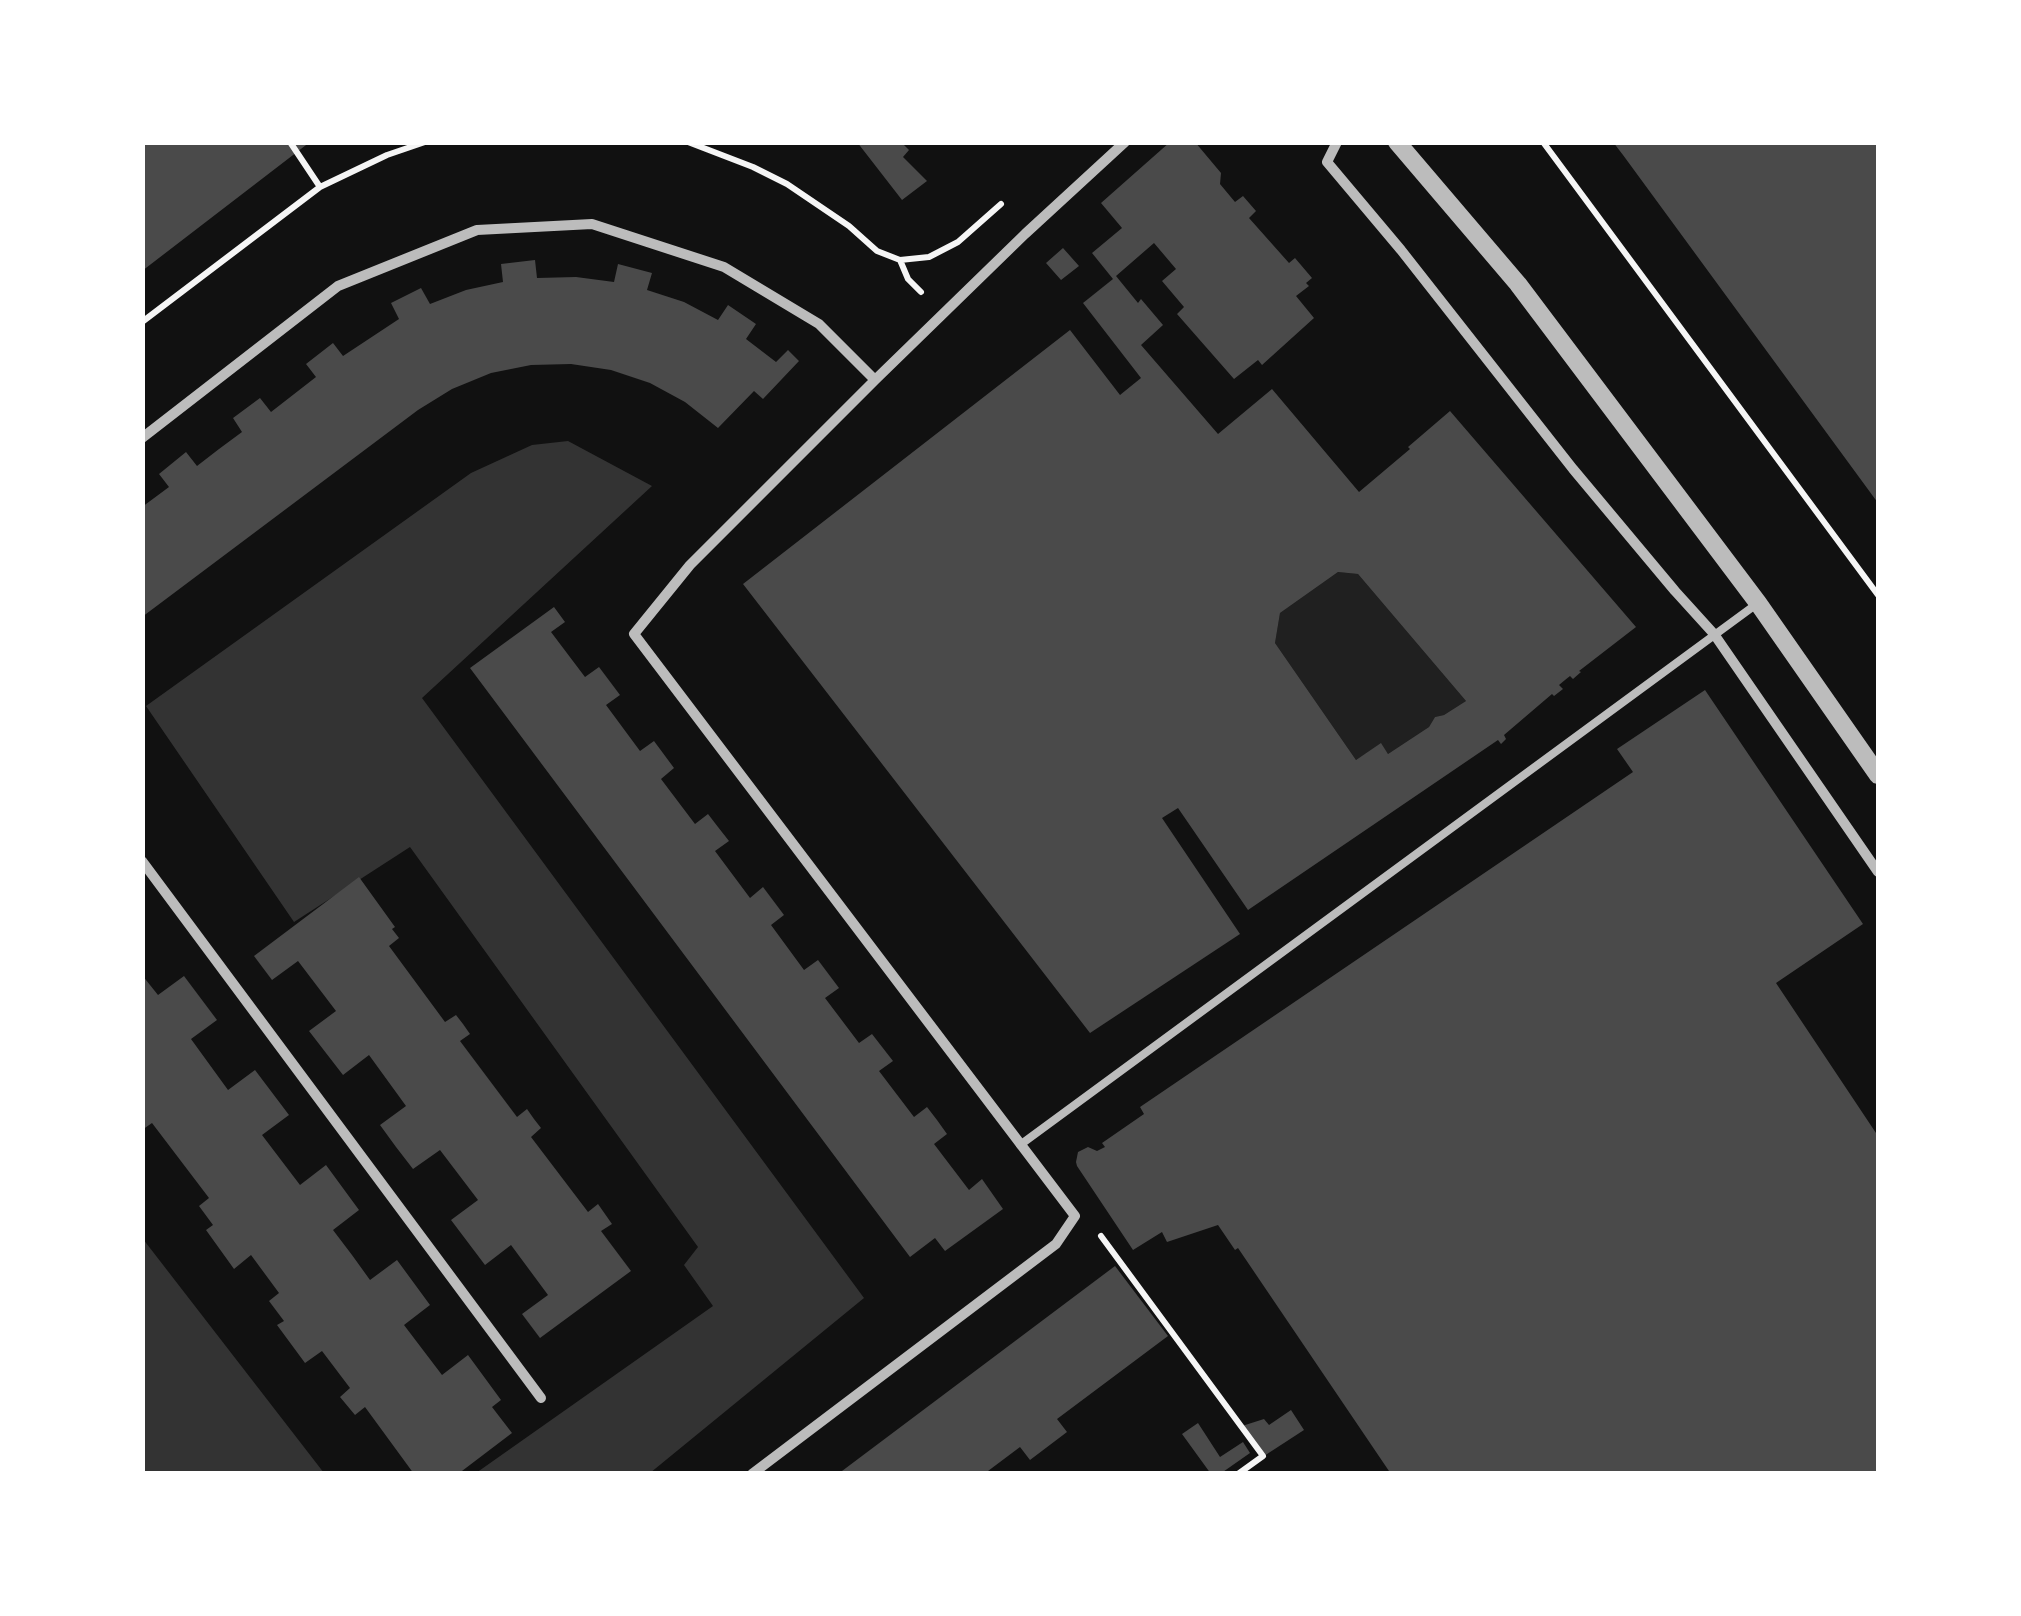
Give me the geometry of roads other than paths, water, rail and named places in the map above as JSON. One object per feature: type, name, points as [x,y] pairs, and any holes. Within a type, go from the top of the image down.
[{"type":"street","points":[[752,1474],[1056,1244],[1075,1216],[634,634],[690,566],[875,380],[1126,142]]},
{"type":"street","points":[[1338,142],[1327,162],[1572,469],[1714,634],[1878,872]]},
{"type":"street","points":[[1396,142],[1518,284],[1758,604],[1878,774]]},
{"type":"street","points":[[142,438],[338,286],[477,230],[592,224],[724,267],[819,324],[875,380]]},
{"type":"street","points":[[142,862],[541,1398]]},
{"type":"lane","points":[[1020,1145],[1758,604]]}]
